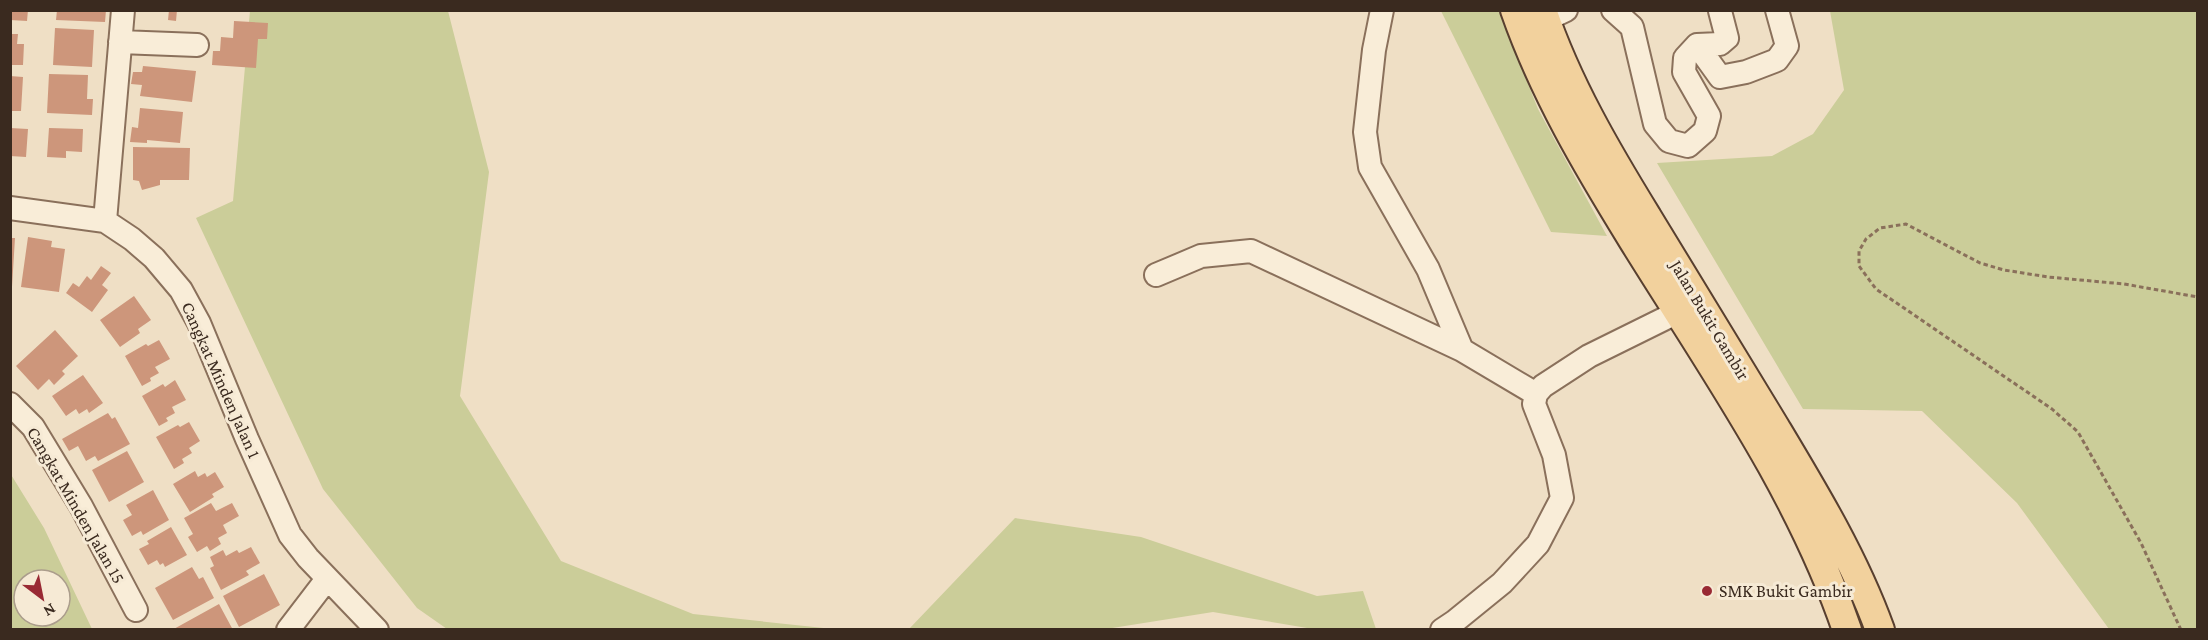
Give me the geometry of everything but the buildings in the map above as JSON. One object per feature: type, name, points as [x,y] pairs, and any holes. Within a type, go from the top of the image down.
[{"type":"main road","name":"Jalan Bukit Gambir","points":[[1515,10],[1548,91],[1589,169],[1755,435],[1803,524],[1834,591],[1847,630]]},
{"type":"main road","name":"Jalan Bukit Gambir","points":[[1551,14],[1582,104],[1619,170],[1818,498],[1860,582],[1880,630]]},
{"type":"street","points":[[105,221],[123,10]]},
{"type":"street","points":[[1382,10],[1374,50],[1365,132],[1370,167],[1428,269],[1462,350]]},
{"type":"street","points":[[1613,10],[1632,27],[1655,124],[1669,141],[1689,146],[1705,131],[1709,116],[1684,72],[1685,58],[1696,45],[1720,44],[1727,38],[1720,11]]},
{"type":"street","points":[[1696,45],[1720,77],[1746,72],[1777,60],[1787,46],[1777,10]]},
{"type":"street","points":[[120,42],[197,45]]},
{"type":"street","name":"Cangkat Minden Jalan 1","points":[[10,208],[105,221],[132,239],[154,258],[181,290],[199,322],[260,470],[290,535],[327,579],[376,630]]},
{"type":"street","points":[[1156,275],[1201,256],[1251,251],[1462,350],[1536,394]]},
{"type":"street","points":[[1442,630],[1502,583],[1538,543],[1562,498],[1554,455],[1534,404],[1536,394],[1543,386],[1589,356],[1678,312]]},
{"type":"street","name":"Cangkat Minden Jalan 15","points":[[10,404],[33,427],[81,506],[136,610]]},
{"type":"street","points":[[288,630],[327,579]]},
{"type":"path","points":[[2181,630],[2141,543],[2078,432],[2052,409],[1876,289],[1859,266],[1859,251],[1866,239],[1880,228],[1906,224],[1980,263],[2004,270],[2048,277],[2124,284],[2198,297]]},
{"type":"green space","points":[[250,11],[448,11],[489,172],[460,396],[561,561],[693,614],[833,629],[447,629],[417,608],[323,489],[196,218],[233,201]]},
{"type":"green space","points":[[1441,11],[1499,11],[1538,109],[1607,236],[1551,232]]},
{"type":"green space","points":[[1830,11],[2197,11],[2197,629],[2109,629],[2017,503],[1922,411],[1803,409],[1657,163],[1772,156],[1813,134],[1844,90]]},
{"type":"green space","points":[[10,473],[44,528],[63,568],[12,568],[12,628],[72,628],[72,587],[92,629],[11,629]]},
{"type":"green space","points":[[1015,518],[1141,537],[1317,596],[1363,591],[1376,629],[1313,629],[1213,612],[1106,629],[909,629]]},
{"type":"place","name":"SMK Bukit Gambir","points":[[1707,591]]}]
